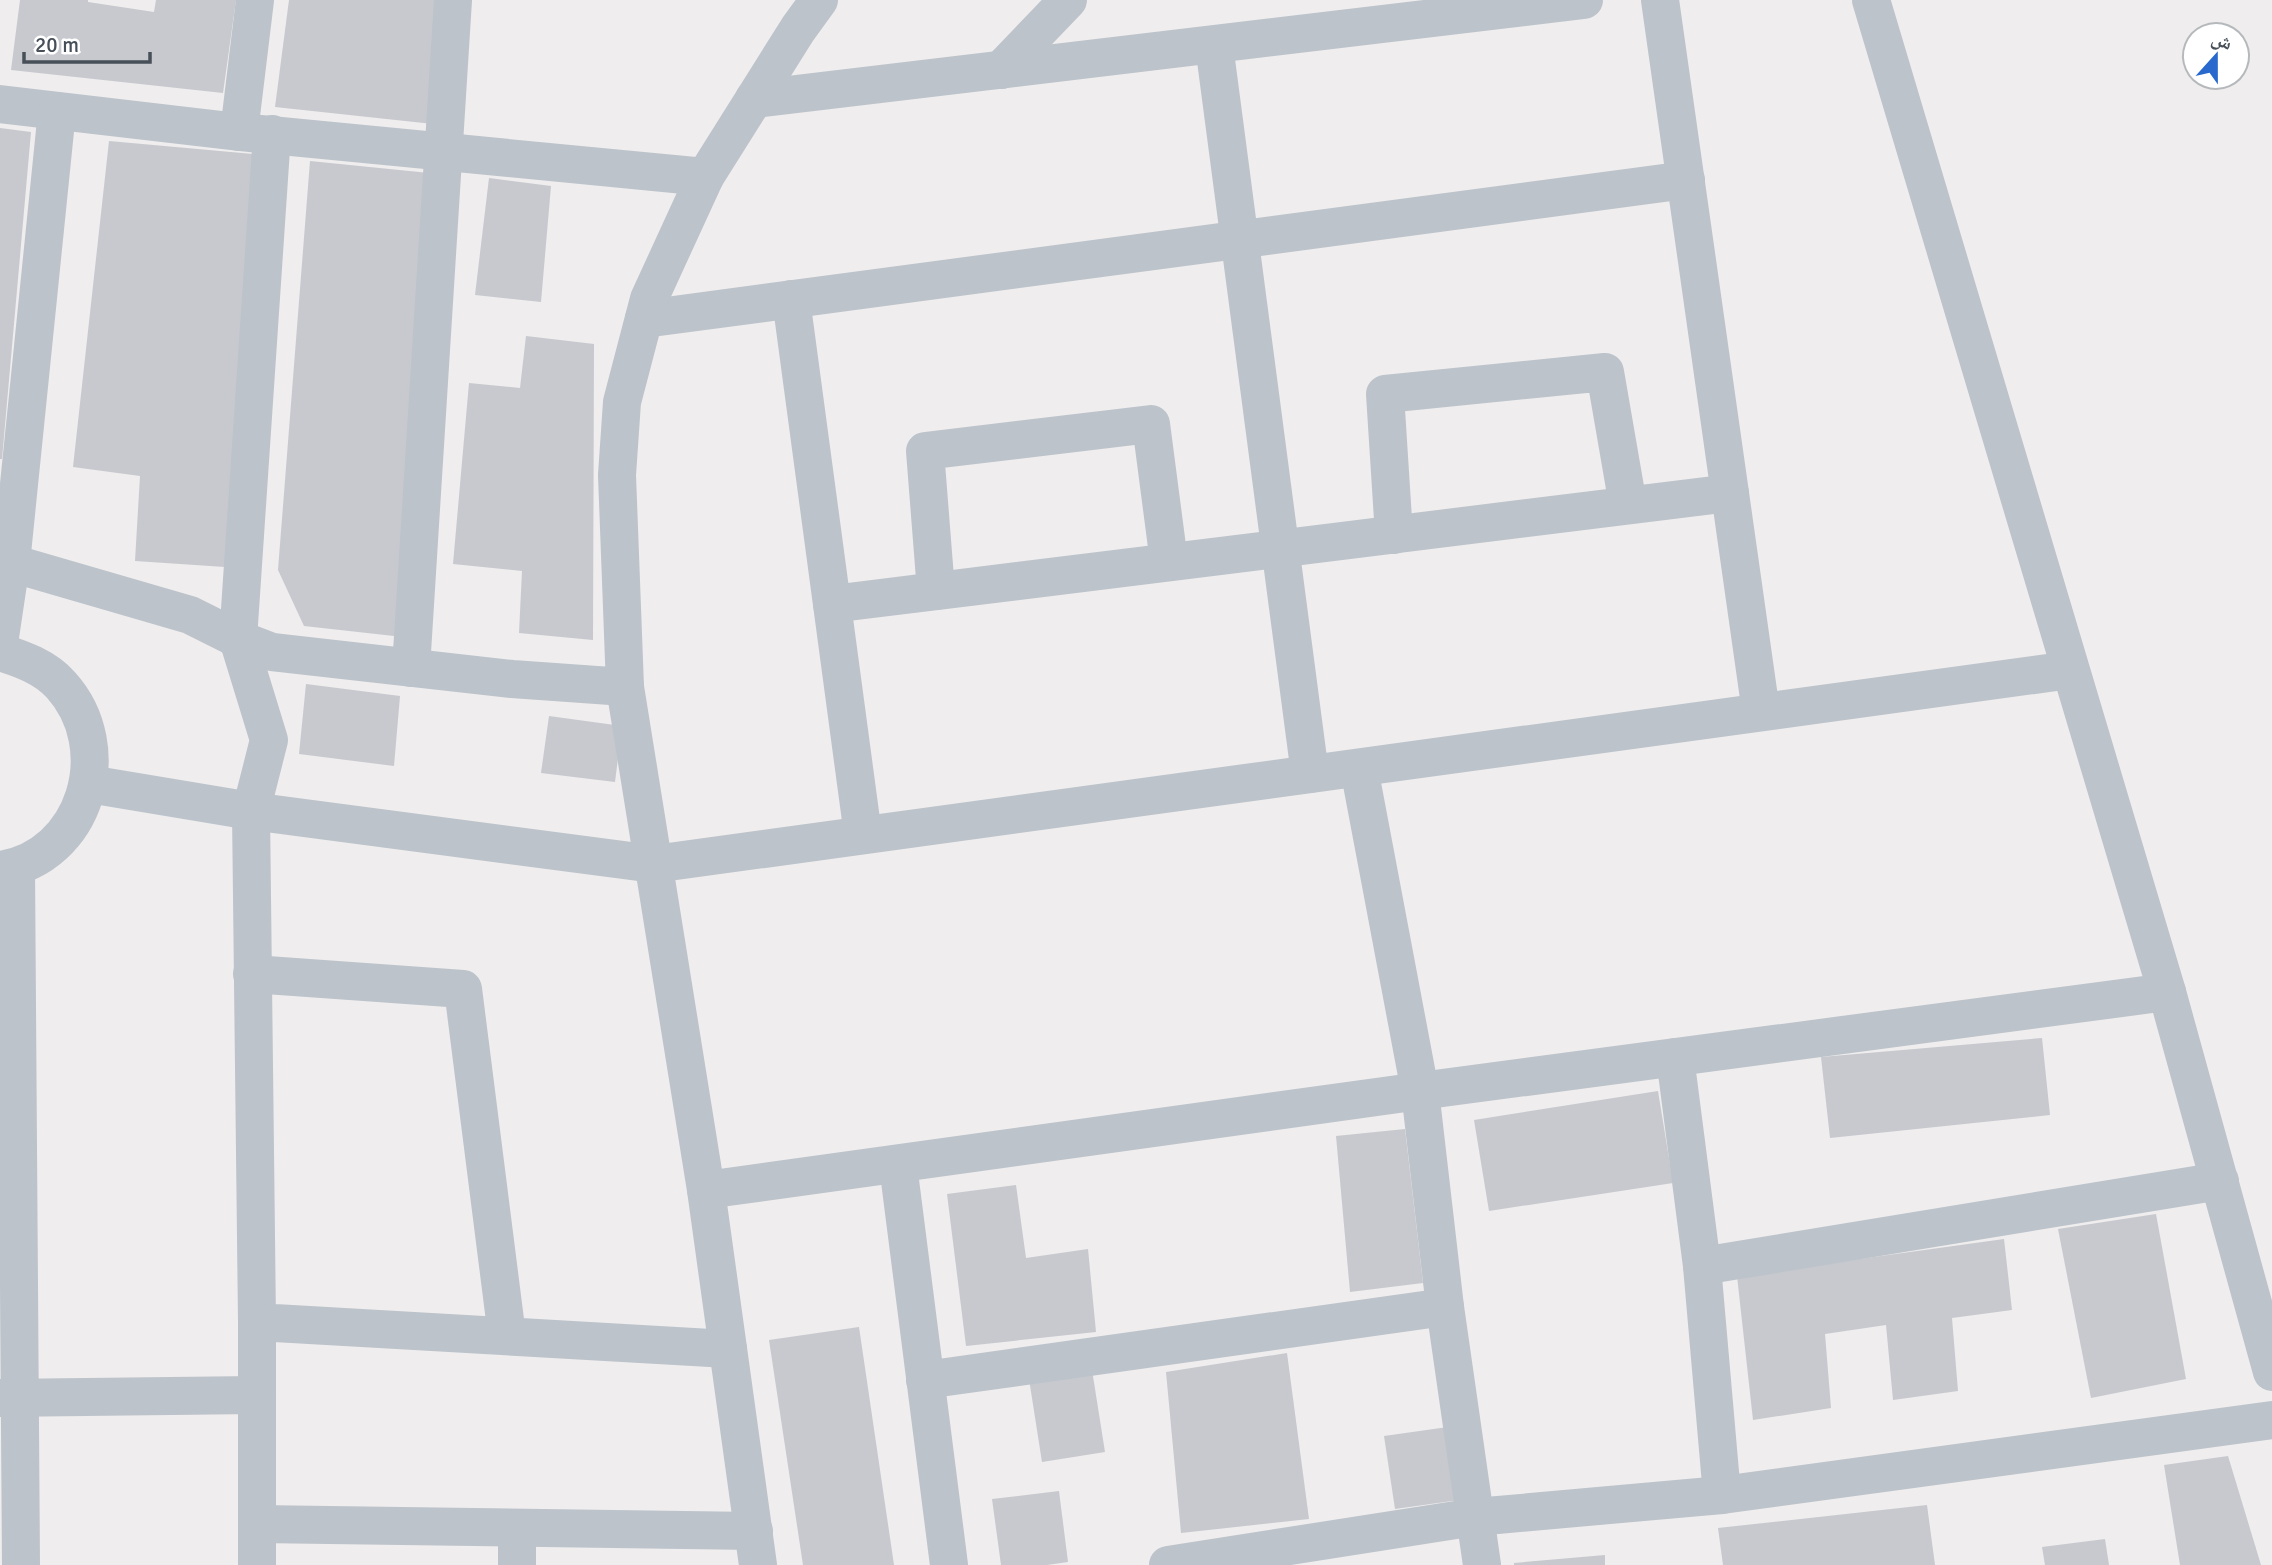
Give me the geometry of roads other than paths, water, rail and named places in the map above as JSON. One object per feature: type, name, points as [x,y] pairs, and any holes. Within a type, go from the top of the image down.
[{"type":"street","points":[[255,0],[256,133],[238,639],[269,740],[251,811],[257,1565]]},
{"type":"street","points":[[411,668],[453,0]]},
{"type":"street","points":[[257,1524],[517,1547],[756,1548],[706,1190],[625,687],[617,475],[622,402],[649,299],[705,177],[819,0]]},
{"type":"street","points":[[1001,70],[1068,0]]},
{"type":"street","points":[[754,99],[1584,0]]},
{"type":"street","points":[[1660,0],[1761,712]]},
{"type":"street","points":[[1871,0],[2167,992],[2272,1372]]},
{"type":"street","points":[[1214,45],[1310,774]]},
{"type":"street","points":[[0,104],[256,133],[705,177]]},
{"type":"street","points":[[0,637],[57,111]]},
{"type":"street","points":[[644,319],[1686,180]]},
{"type":"street","points":[[791,299],[863,835]]},
{"type":"street","points":[[1394,535],[1385,394],[1605,372],[1628,505]]},
{"type":"street","points":[[936,591],[925,451],[1151,424],[1169,562]]},
{"type":"street","points":[[832,604],[1730,493]]},
{"type":"street","points":[[6,563],[190,615],[238,639],[272,652],[512,679],[625,687]]},
{"type":"street","points":[[0,652],[32,663],[61,684],[81,713],[90,748],[89,783],[76,819],[50,849],[8,869],[10,1398],[20,1565]]},
{"type":"street","points":[[89,783],[251,811],[654,864],[2070,670]]},
{"type":"street","points":[[1359,768],[1420,1091],[1445,1307],[1482,1565]]},
{"type":"street","points":[[252,974],[463,989],[507,1336]]},
{"type":"street","points":[[706,1190],[1420,1091],[2167,992]]},
{"type":"street","points":[[1675,1058],[1702,1265],[1722,1495]]},
{"type":"street","points":[[898,1165],[949,1565]]},
{"type":"street","points":[[1702,1265],[2220,1181]]},
{"type":"street","points":[[925,1381],[1445,1307]]},
{"type":"street","points":[[257,1322],[729,1349]]},
{"type":"street","points":[[10,1398],[257,1395]]},
{"type":"street","points":[[1168,1565],[1475,1517],[1722,1495],[2272,1420]]}]
